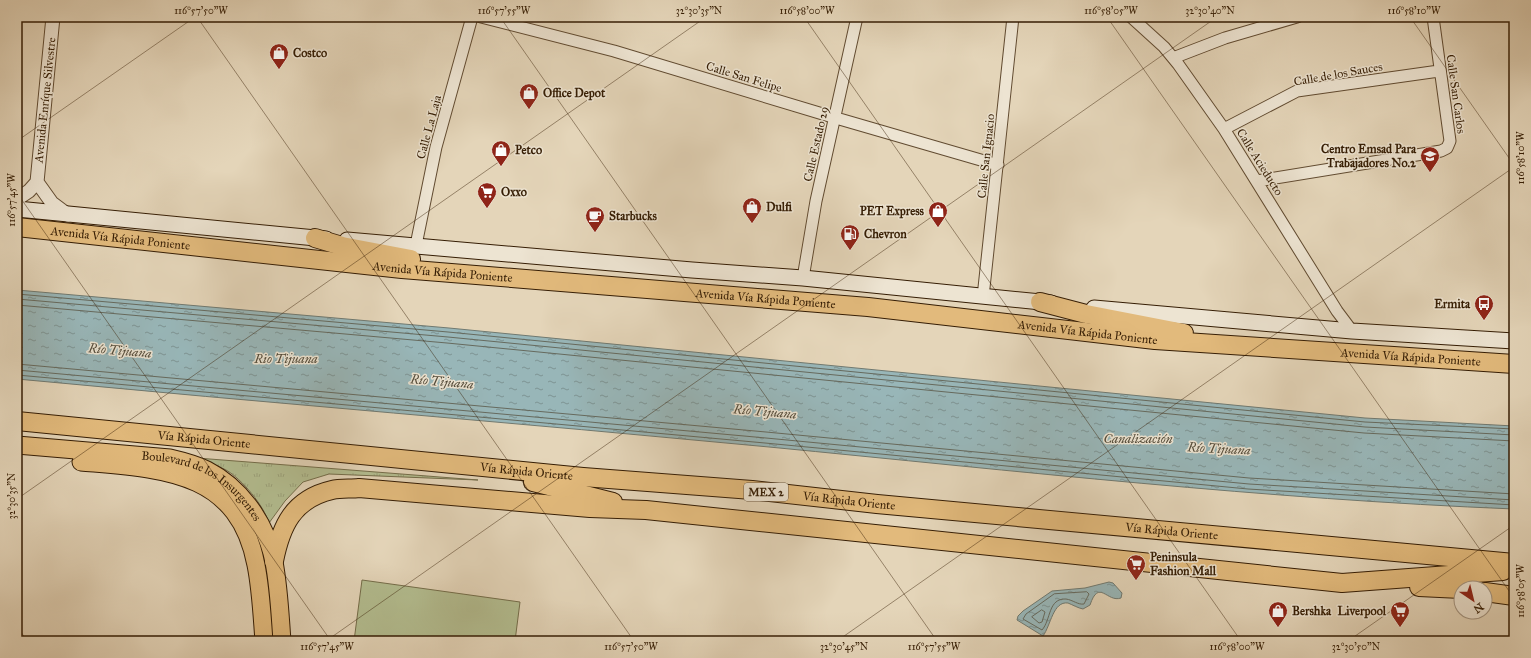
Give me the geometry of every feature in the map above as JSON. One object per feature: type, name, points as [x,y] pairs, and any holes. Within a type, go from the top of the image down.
[{"type":"highway","name":"Avenida Vía Rápida Poniente","points":[[17,227],[394,269],[508,277],[590,286],[868,307],[1128,337],[1513,363]]},
{"type":"highway","points":[[315,238],[389,256],[508,277]]},
{"type":"highway","points":[[1040,302],[1086,314],[1149,325],[1248,346]]},
{"type":"highway","name":"Vía Rápida Oriente","points":[[17,421],[583,477],[752,490],[885,505],[1514,562]]},
{"type":"highway","points":[[472,466],[646,510]]},
{"type":"highway","points":[[274,561],[279,538],[291,515],[302,503],[332,490],[359,488],[590,508],[646,510],[1342,583],[1453,589]]},
{"type":"highway","points":[[1342,583],[1514,570]]},
{"type":"highway","points":[[1493,593],[1514,596]]},
{"type":"main road","name":"Avenida Vía Rápida Poniente","points":[[17,209],[69,216],[315,238],[416,245],[692,270],[803,278],[983,297],[1352,332],[1514,340]]},
{"type":"main road","name":"Boulevard de los Insurgentes","points":[[17,445],[170,458],[189,463],[208,471],[234,490],[252,510],[267,538],[274,561],[282,641]]},
{"type":"main road","name":"Boulevard de los Insurgentes","points":[[17,457],[163,471],[185,478],[213,491],[225,501],[238,516],[248,534],[256,566],[264,641]]},
{"type":"street","name":"Avenida Enríque Silvestre","points":[[37,182],[54,17]]},
{"type":"street","name":"Calle La Laja","points":[[416,245],[436,147],[472,17]]},
{"type":"street","name":"Calle San Felipe","points":[[481,17],[614,51],[998,166]]},
{"type":"street","name":"Calle Estado 29","points":[[803,278],[816,201],[836,118],[857,17]]},
{"type":"street","name":"Calle San Ignacio","points":[[983,297],[1013,17]]},
{"type":"street","name":"Calle Acieducto","points":[[1131,17],[1158,41],[1173,58],[1224,129],[1337,311],[1352,332]]},
{"type":"street","points":[[1173,58],[1225,38],[1297,17]]},
{"type":"street","name":"Calle San Carlos","points":[[1257,181],[1445,150],[1450,141],[1439,71],[1433,17]]},
{"type":"street","name":"Calle de los Sauces","points":[[1224,129],[1298,91],[1439,71]]},
{"type":"street","points":[[17,199],[37,182],[56,207],[69,216]]},
{"type":"green space","points":[[197,458],[478,480],[329,474],[303,482],[285,501],[269,523],[257,501],[239,480],[223,468]]},
{"type":"green space","points":[[362,580],[520,602],[515,641],[354,641]]},
{"type":"water","name":"Rio Tijuana","points":[[17,290],[449,328],[1365,418],[1514,426],[1514,509],[1327,498],[1141,483],[675,438],[17,379]]},
{"type":"water","points":[[1109,582],[1113,583],[1122,593],[1121,598],[1116,599],[1100,592],[1093,597],[1090,605],[1083,609],[1068,603],[1063,603],[1056,610],[1043,636],[1017,620],[1018,616],[1023,611],[1052,591],[1085,588]]},
{"type":"place","name":"Costco","points":[[279,70]]},
{"type":"place","name":"Office Depot","points":[[529,110]]},
{"type":"place","name":"Petco","points":[[501,167]]},
{"type":"place","name":"Centro Emsad Para Trabajadores No.2","points":[[1430,173]]},
{"type":"place","name":"Oxxo","points":[[487,209]]},
{"type":"place","name":"Dulfi","points":[[752,224]]},
{"type":"place","name":"PET Express","points":[[938,228]]},
{"type":"place","name":"Starbucks","points":[[595,233]]},
{"type":"place","name":"Chevron","points":[[850,251]]},
{"type":"place","name":"Ermita","points":[[1484,321]]},
{"type":"place","name":"Peninsula Fashion Mall","points":[[1136,581]]},
{"type":"place","name":"Bershka","points":[[1278,628]]},
{"type":"place","name":"Liverpool","points":[[1400,628]]},
{"type":"water label","name":"Río Tijuana","points":[[120,351]]},
{"type":"water label","name":"Río Tijuana","points":[[442,382]]},
{"type":"water label","name":"Río Tijuana","points":[[765,412]]},
{"type":"water label","name":"Canalización","points":[[1138,439]]},
{"type":"water label","name":"Río Tijuana","points":[[1219,449]]}]
